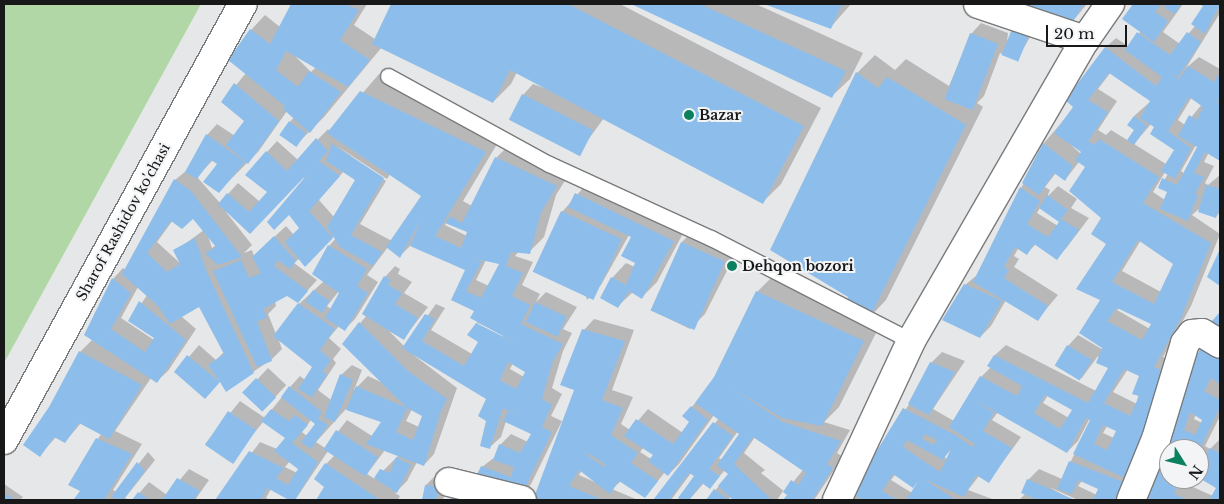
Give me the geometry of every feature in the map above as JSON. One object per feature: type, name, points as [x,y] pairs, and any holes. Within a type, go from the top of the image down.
[{"type":"street","name":"Sharof Rashidov ko'chasi","points":[[4,440],[243,4]]},
{"type":"street","points":[[978,4],[1085,40]]},
{"type":"street","points":[[837,500],[911,341],[1085,40],[1110,4]]},
{"type":"street","points":[[1131,500],[1156,439],[1186,343],[1192,334],[1202,333],[1220,344]]},
{"type":"street","points":[[449,482],[522,500]]},
{"type":"lane","points":[[388,76],[548,164],[711,238],[911,341]]},
{"type":"green space","points":[[4,4],[201,4],[4,363]]},
{"type":"building","points":[[291,4],[345,4],[359,10],[340,40],[370,60],[348,87],[286,51],[276,70],[298,87],[309,71],[341,92],[310,133],[283,109],[285,106],[228,60],[250,29],[270,44]]},
{"type":"building","name":"Bazar","points":[[391,4],[568,4],[804,126],[763,204],[510,70],[493,103],[372,44]]},
{"type":"building","points":[[631,4],[700,4],[846,71],[832,98]]},
{"type":"building","points":[[764,4],[842,4],[831,29]]},
{"type":"building","points":[[1027,4],[1084,4],[1072,23]]},
{"type":"building","points":[[1133,4],[1161,4],[1155,12],[1168,21],[1154,42],[1122,19]]},
{"type":"building","points":[[1167,4],[1181,4],[1175,14],[1165,8]]},
{"type":"building","points":[[1199,4],[1220,4],[1205,34],[1191,24],[1203,6]]},
{"type":"building","points":[[1012,29],[1029,36],[1018,62],[1002,55]]},
{"type":"building","points":[[1137,32],[1170,55],[1187,32],[1201,42],[1178,77],[1170,73],[1179,79],[1188,66],[1214,82],[1220,73],[1220,98],[1217,102],[1220,104],[1220,161],[1205,152],[1194,173],[1204,177],[1195,194],[1198,195],[1188,221],[1160,209],[1167,192],[1158,188],[1162,178],[1177,185],[1197,147],[1178,136],[1189,115],[1197,120],[1203,107],[1189,97],[1168,131],[1191,148],[1175,179],[1161,171],[1174,150],[1150,134],[1154,127],[1140,118],[1150,101],[1109,73],[1088,100],[1108,112],[1088,141],[1095,145],[1099,139],[1159,177],[1143,203],[1211,243],[1181,318],[1154,367],[1171,374],[1129,480],[1073,454],[1090,420],[1086,418],[1067,453],[971,398],[994,413],[983,431],[1012,448],[989,483],[976,475],[964,497],[924,479],[956,500],[906,500],[919,480],[913,488],[893,474],[882,491],[897,500],[863,500],[851,493],[903,408],[957,436],[972,447],[975,444],[949,427],[980,376],[1017,396],[1022,386],[987,366],[994,355],[1088,403],[1108,368],[1096,363],[1102,348],[1079,333],[1100,300],[1076,289],[1106,244],[1091,234],[1101,218],[1069,191],[1085,167],[1075,160],[1081,152],[1054,133],[1073,107],[1065,100],[1105,47],[1156,86],[1162,77],[1125,50]],"holes":[[[1138,240],[1173,264],[1154,304],[1112,282]],[[1117,308],[1151,324],[1142,340],[1107,321]],[[1124,369],[1139,376],[1132,394],[1139,396],[1130,416],[1104,403]],[[1045,395],[1072,410],[1060,429],[1034,413]],[[1103,425],[1116,431],[1107,450],[1094,444]],[[925,434],[937,440],[934,445],[922,439]],[[907,440],[943,460],[953,445],[940,472],[903,447]]]},
{"type":"building","points":[[970,33],[998,44],[973,110],[945,99]]},
{"type":"building","points":[[856,72],[878,88],[887,77],[966,125],[869,319],[845,307],[848,297],[770,250]]},
{"type":"building","points":[[234,83],[279,121],[248,164],[226,145],[244,121],[221,102]]},
{"type":"building","points":[[360,91],[486,152],[435,236],[461,248],[467,232],[445,223],[450,216],[462,223],[495,157],[557,186],[541,212],[530,254],[511,252],[506,266],[523,273],[512,296],[530,305],[521,324],[563,344],[552,363],[542,399],[552,405],[542,427],[552,432],[521,496],[474,481],[481,466],[511,477],[514,467],[493,460],[499,444],[520,453],[531,434],[503,421],[508,411],[525,419],[503,408],[490,449],[480,446],[486,421],[478,416],[486,399],[402,348],[425,314],[435,319],[422,341],[464,366],[478,342],[467,335],[476,323],[518,344],[470,318],[474,311],[451,300],[465,270],[410,246],[421,219],[400,258],[386,247],[421,196],[327,133]],"holes":[[[472,258],[499,264],[481,298],[466,291],[482,261]],[[508,362],[525,372],[516,389],[500,380]]]},
{"type":"building","points":[[522,94],[593,130],[580,156],[509,120]]},
{"type":"building","points":[[1134,116],[1147,126],[1134,145],[1127,140],[1134,130],[1127,125]]},
{"type":"building","points":[[289,121],[306,133],[296,147],[279,135]]},
{"type":"building","points":[[206,134],[245,162],[219,193],[203,182],[217,164],[211,160],[197,179],[185,172]]},
{"type":"building","points":[[316,138],[328,151],[319,161],[340,176],[309,211],[333,238],[305,267],[285,242],[299,228],[289,215],[274,230],[267,222],[311,170],[250,234],[218,204],[227,193],[249,212],[267,192],[245,175],[266,151],[287,171]]},
{"type":"building","points":[[1043,143],[1073,166],[1065,181],[1054,173],[1039,195],[1022,183]]},
{"type":"building","points":[[332,144],[384,178],[351,235],[382,252],[373,266],[340,247],[327,227],[355,180],[326,161]]},
{"type":"building","points":[[174,179],[191,191],[242,257],[218,265],[205,253],[216,247],[193,219],[182,229],[171,221],[147,253],[167,272],[180,264],[173,250],[195,238],[206,270],[254,373],[226,392],[208,365],[224,354],[199,307],[170,324],[158,306],[122,274]]},
{"type":"building","points":[[1206,185],[1220,189],[1220,206],[1216,218],[1198,212]]},
{"type":"building","points":[[1020,187],[1040,201],[1027,224],[1048,237],[1059,222],[1039,208],[1047,195],[1068,210],[1061,219],[1079,230],[1057,260],[1034,244],[1027,255],[1015,247],[1004,267],[1009,270],[1004,278],[1048,306],[1038,321],[973,282]]},
{"type":"building","points":[[575,193],[674,241],[642,299],[629,291],[618,308],[600,298],[611,277],[626,285],[635,263],[621,256],[631,237],[568,207]]},
{"type":"building","points":[[561,211],[622,239],[593,300],[533,272]]},
{"type":"building","points":[[274,236],[296,261],[290,269],[278,260],[274,266],[308,291],[298,303],[287,296],[263,309],[267,318],[257,321],[272,361],[257,367],[213,271],[241,260],[249,278],[261,273],[252,257]]},
{"type":"building","points":[[681,242],[725,262],[694,330],[650,311]]},
{"type":"building","points":[[328,245],[367,269],[357,286],[368,293],[345,331],[325,318],[339,293],[312,274]]},
{"type":"building","points":[[1220,249],[1220,286],[1207,277]]},
{"type":"building","points":[[384,276],[391,280],[388,285],[402,293],[395,304],[418,318],[404,340],[362,314]]},
{"type":"building","points":[[112,278],[131,293],[111,329],[145,352],[154,338],[128,321],[139,301],[186,340],[157,383],[84,335]]},
{"type":"building","points":[[964,284],[1002,301],[980,338],[942,320]]},
{"type":"building","points":[[313,290],[330,301],[322,313],[305,302]]},
{"type":"building","points":[[756,291],[864,341],[822,426],[782,418],[732,388],[783,422],[841,441],[827,464],[833,468],[812,500],[783,500],[787,495],[783,492],[791,480],[798,485],[806,473],[753,437],[734,464],[772,500],[733,500],[718,486],[728,474],[717,465],[739,434],[695,403],[714,377]]},
{"type":"building","points":[[535,302],[567,317],[557,337],[526,322]]},
{"type":"building","points":[[298,303],[335,329],[320,350],[331,360],[323,371],[327,375],[312,397],[298,389],[312,367],[273,336]]},
{"type":"building","points":[[1220,312],[1220,331],[1211,322]]},
{"type":"building","points":[[359,322],[408,371],[447,399],[441,411],[424,466],[366,444],[381,422],[346,410],[356,386],[407,408],[342,344]],"holes":[[[407,408],[422,416],[413,440],[396,432]]]},
{"type":"building","points":[[582,329],[625,341],[602,400],[623,408],[611,435],[638,453],[631,463],[658,481],[645,498],[619,481],[610,494],[579,470],[569,486],[603,500],[533,500],[574,390],[560,385]],"holes":[[[583,452],[606,465],[604,467]]]},
{"type":"building","points":[[1067,345],[1092,360],[1079,381],[1055,366]]},
{"type":"building","points":[[1207,348],[1220,357],[1220,384],[1211,378],[1204,391],[1220,400],[1220,407],[1205,439],[1160,439],[1173,401],[1200,349]],"holes":[[[1190,412],[1202,420],[1195,435],[1184,430]]]},
{"type":"building","points":[[79,351],[142,385],[109,439],[79,423],[65,443],[54,437],[40,457],[23,445],[49,407]]},
{"type":"building","points":[[187,355],[220,382],[205,399],[174,372]]},
{"type":"building","points":[[930,362],[955,372],[929,415],[908,404]]},
{"type":"building","points":[[340,374],[353,380],[335,422],[324,417]]},
{"type":"building","points":[[256,378],[276,397],[262,412],[242,392]]},
{"type":"building","points":[[289,386],[322,412],[318,418],[328,425],[311,449],[301,442],[315,424],[281,397]]},
{"type":"building","points":[[691,406],[708,420],[668,476],[648,461],[653,455],[624,436],[636,419],[673,444],[689,422],[682,416]]},
{"type":"building","points":[[271,409],[289,421],[295,415],[308,425],[292,443],[318,462],[295,500],[289,500],[267,488],[261,500],[215,500],[249,451],[284,468],[276,478],[288,485],[298,469],[274,451],[285,438],[261,421]]},
{"type":"building","points":[[228,411],[256,430],[233,464],[205,445]]},
{"type":"building","points":[[713,422],[733,436],[709,469],[720,476],[710,489],[702,483],[689,500],[678,498],[694,476],[689,473],[669,500],[653,500]]},
{"type":"building","points":[[336,430],[378,457],[365,477],[323,449]]},
{"type":"building","points":[[96,438],[132,454],[104,500],[76,500],[74,499],[80,491],[68,485]]},
{"type":"building","points":[[1159,442],[1159,489],[1176,489],[1174,494],[1188,500],[1139,500]]},
{"type":"building","points":[[1210,448],[1220,453],[1220,471],[1216,469],[1220,472],[1220,500],[1209,500],[1216,488],[1209,484]]},
{"type":"building","points":[[396,457],[411,465],[397,493],[374,478],[380,469],[390,473]]},
{"type":"building","points":[[1069,461],[1129,484],[1122,500],[1093,500],[1098,489],[1078,480],[1072,494],[1057,489]]},
{"type":"building","points":[[137,462],[145,471],[123,500],[111,497]]},
{"type":"building","points":[[325,463],[380,500],[316,500],[324,487],[314,479]]},
{"type":"building","points":[[177,478],[200,491],[193,500],[162,500]]},
{"type":"building","points":[[1027,479],[1075,500],[1038,500],[1021,493]]},
{"type":"building","points":[[425,485],[439,487],[436,500],[422,500]]},
{"type":"building","points":[[714,489],[728,499],[706,500]]},
{"type":"building","points":[[138,492],[150,500],[132,500]]},
{"type":"building","points":[[452,492],[475,500],[450,500]]},
{"type":"building","points":[[4,493],[15,500],[4,500]]},
{"type":"place","name":"Bazar","points":[[689,115]]},
{"type":"place","name":"Dehqon bozori","points":[[732,266]]}]
